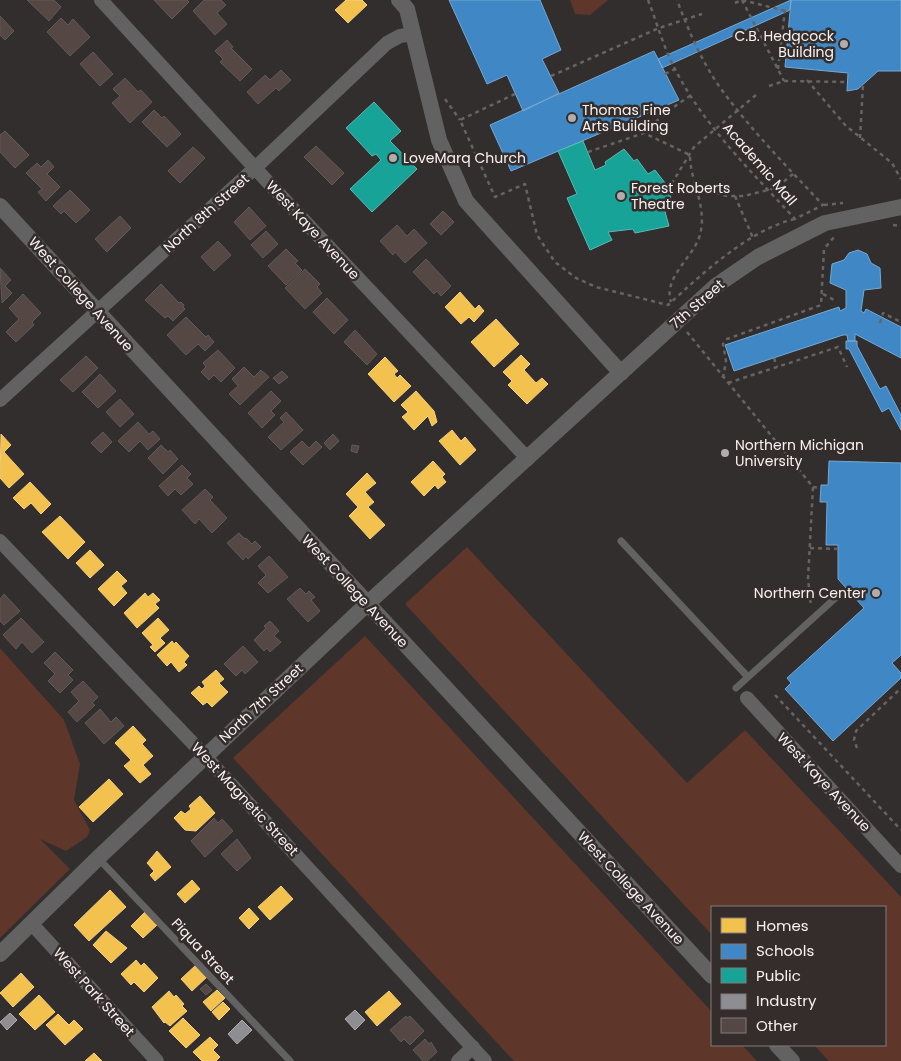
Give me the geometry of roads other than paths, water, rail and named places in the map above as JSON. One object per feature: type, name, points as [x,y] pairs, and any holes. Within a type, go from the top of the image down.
[{"type":"street","name":"West Kaye Avenue","points":[[101,0],[255,168],[528,459]]},
{"type":"street","points":[[399,0],[407,9],[439,140],[466,201],[621,373]]},
{"type":"street","name":"North 8th Street","points":[[0,400],[255,168],[387,43],[400,36],[414,34]]},
{"type":"street","name":"West College Avenue","points":[[0,206],[711,975]]},
{"type":"street","name":"7th Street","points":[[528,459],[717,285],[758,257],[825,223],[901,206]]},
{"type":"street","name":"North 7th Street","points":[[0,954],[98,858],[367,604],[528,459]]},
{"type":"street","name":"West Magnetic Street","points":[[0,541],[205,756],[485,1061]]},
{"type":"street","name":"West Kaye Avenue","points":[[746,698],[901,866]]},
{"type":"street","name":"West Park Street","points":[[32,923],[157,1061]]},
{"type":"street","points":[[778,1046],[792,1061]]},
{"type":"street","points":[[458,1061],[473,1048]]},
{"type":"lane","points":[[621,541],[748,677]]},
{"type":"lane","points":[[736,688],[842,592]]},
{"type":"lane","name":"Piqua Street","points":[[98,858],[290,1061]]},
{"type":"place","name":"C.B. Hedgcock Building","points":[[844,44]]},
{"type":"place","name":"Thomas Fine Arts Building","points":[[572,118]]},
{"type":"place","name":"LoveMarq Church","points":[[393,158]]},
{"type":"place","name":"Forest Roberts Theatre","points":[[621,196]]},
{"type":"place","name":"Northern Michigan University","points":[[725,453]]},
{"type":"place","name":"Northern Center","points":[[876,593]]}]
